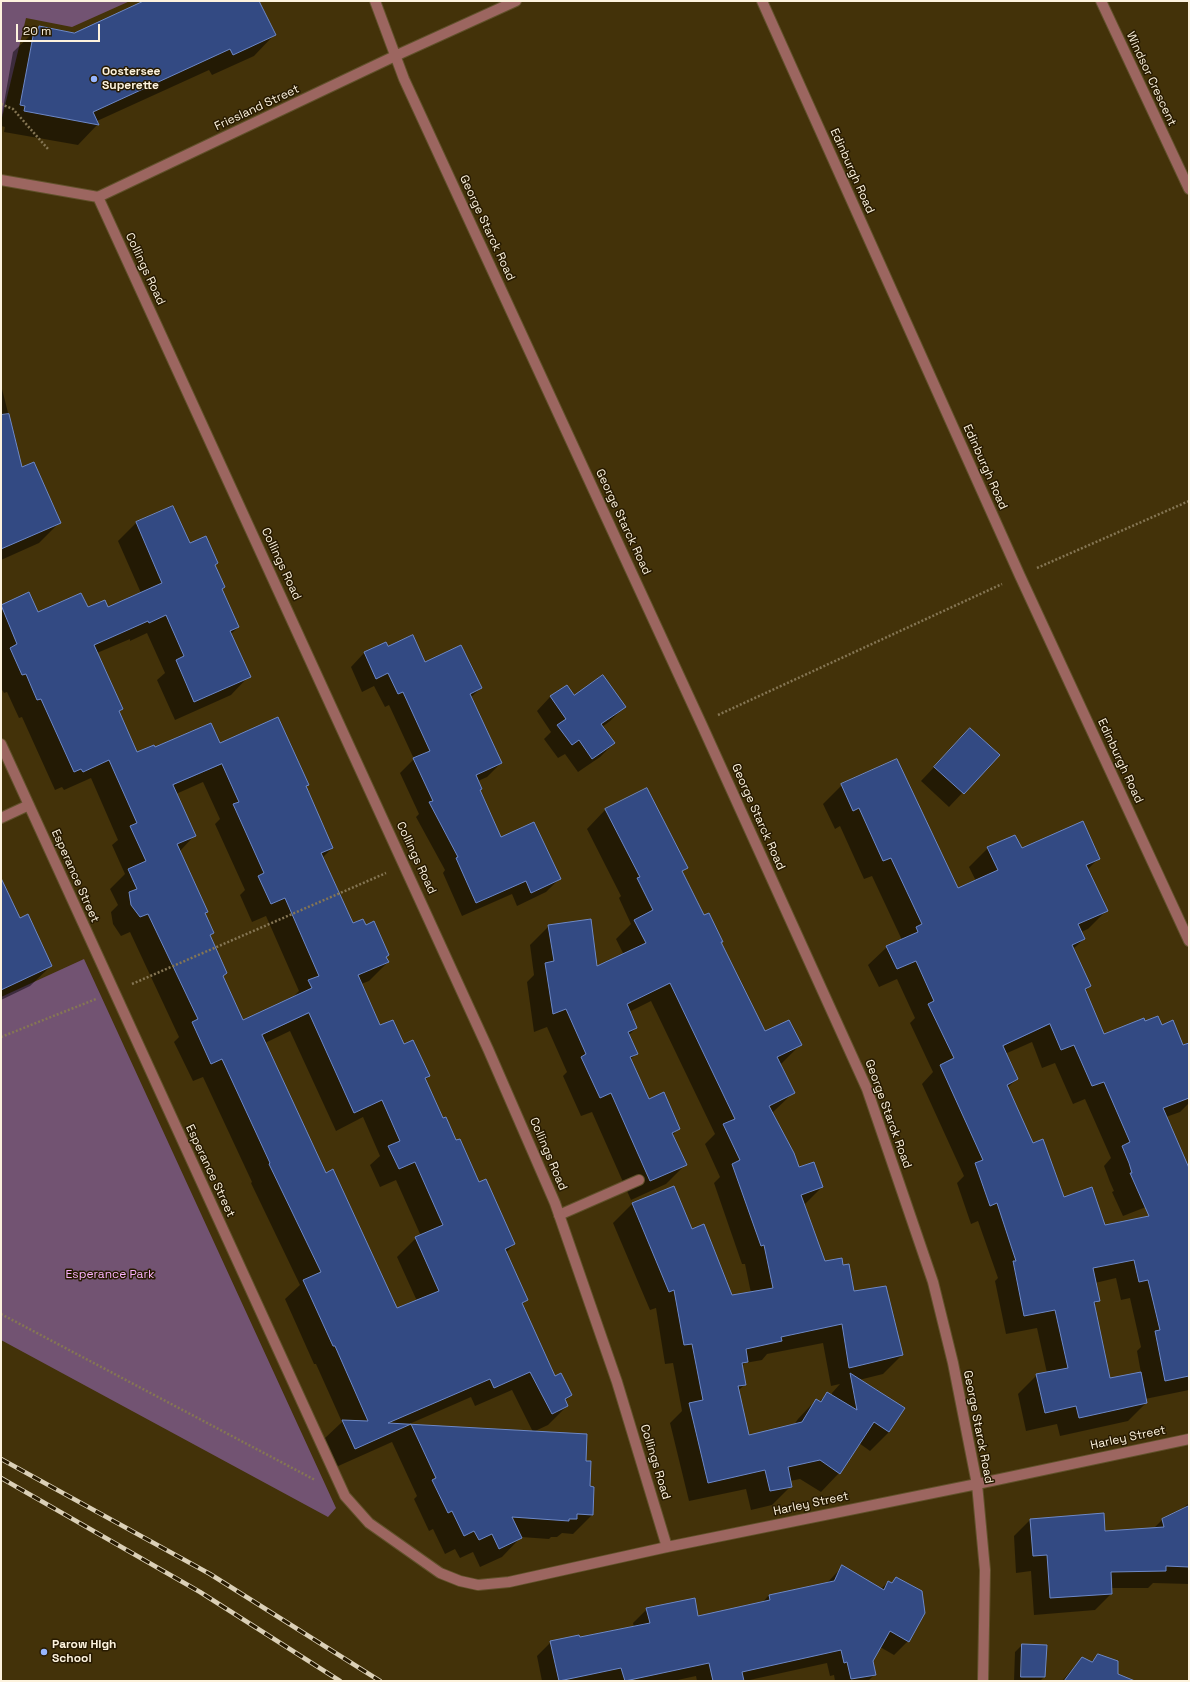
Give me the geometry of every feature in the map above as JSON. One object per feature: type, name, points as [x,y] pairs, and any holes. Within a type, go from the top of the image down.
[{"type":"street","name":"George Starck Road","points":[[375,1],[395,56],[867,1089],[933,1282],[953,1363],[977,1484],[985,1570],[983,1681]]},
{"type":"street","name":"Friesland Street","points":[[98,197],[395,56],[516,1]]},
{"type":"street","name":"Edinburgh Road","points":[[762,1],[1020,576],[1189,941]]},
{"type":"street","name":"Windsor Crescent","points":[[1101,1],[1189,189]]},
{"type":"street","points":[[1,180],[98,197]]},
{"type":"street","name":"Collings Road","points":[[98,197],[488,1048],[559,1214],[618,1382],[667,1547]]},
{"type":"street","name":"Esperance Street","points":[[1,744],[344,1496],[369,1523],[440,1573]]},
{"type":"street","points":[[1,818],[29,805]]},
{"type":"street","points":[[559,1214],[639,1180]]},
{"type":"street","name":"Harley Street","points":[[440,1573],[460,1581],[478,1585],[495,1584],[667,1547],[977,1484],[1189,1438]]},
{"type":"path","points":[[1,104],[13,109],[48,149]]},
{"type":"path","points":[[1020,576],[1189,501]]},
{"type":"path","points":[[701,723],[981,593]]},
{"type":"path","points":[[1,1037],[114,992],[405,865]]},
{"type":"path","points":[[1,1314],[344,1496]]},
{"type":"green space","points":[[1,1],[130,1],[72,27],[26,18],[1,122]]},
{"type":"green space","name":"Esperance Park","points":[[84,959],[336,1508],[328,1517],[1,1340],[1,997]]},
{"type":"building","points":[[144,1],[259,1],[276,35],[233,55],[230,49],[93,112],[99,125],[24,111],[25,106],[20,105],[34,31],[38,31],[39,26],[74,33]]},
{"type":"building","points":[[9,414],[22,467],[34,462],[61,523],[1,549],[1,415]]},
{"type":"building","points":[[173,506],[190,543],[206,536],[218,563],[215,565],[225,587],[222,589],[239,627],[230,631],[251,677],[194,702],[176,660],[184,656],[166,615],[149,623],[148,621],[94,645],[123,709],[119,711],[137,752],[154,745],[155,747],[211,723],[220,743],[278,717],[309,785],[306,786],[333,848],[321,853],[353,923],[363,919],[366,925],[374,921],[389,955],[386,957],[389,962],[358,975],[380,1025],[393,1020],[404,1044],[413,1040],[430,1076],[425,1078],[443,1118],[446,1117],[456,1140],[460,1139],[479,1182],[486,1179],[515,1244],[505,1249],[528,1300],[522,1303],[555,1376],[561,1373],[572,1395],[565,1399],[568,1406],[552,1414],[530,1372],[494,1388],[490,1379],[388,1423],[410,1424],[355,1449],[342,1420],[368,1421],[335,1346],[333,1346],[303,1280],[321,1272],[269,1164],[270,1163],[222,1059],[211,1064],[192,1022],[198,1019],[148,914],[140,917],[131,905],[129,892],[137,889],[128,869],[146,861],[130,826],[137,823],[109,760],[83,772],[81,769],[74,772],[41,699],[37,700],[26,674],[22,675],[10,648],[17,644],[1,605],[29,592],[38,612],[81,593],[88,607],[105,600],[108,607],[162,583],[136,522]],"holes":[[[222,764],[239,802],[233,804],[264,873],[258,876],[271,904],[285,898],[319,976],[308,980],[312,988],[243,1020],[223,976],[227,973],[210,935],[214,933],[205,913],[208,912],[177,844],[196,836],[173,785]],[[309,1013],[354,1113],[382,1100],[400,1141],[388,1146],[399,1169],[415,1162],[443,1225],[415,1237],[439,1291],[397,1308],[333,1169],[326,1173],[262,1035]]]},
{"type":"building","points":[[413,635],[425,662],[461,645],[482,688],[470,694],[502,763],[476,775],[482,789],[480,790],[501,837],[534,822],[561,879],[531,893],[526,881],[476,903],[456,858],[458,857],[429,802],[433,801],[413,758],[430,751],[403,692],[398,694],[388,673],[376,679],[364,652],[386,642],[388,646]]},
{"type":"building","points":[[603,675],[626,707],[601,724],[615,743],[592,759],[579,740],[572,745],[557,725],[566,719],[550,696],[567,685],[574,695]]},
{"type":"building","points":[[970,728],[1000,755],[964,794],[934,767]]},
{"type":"building","points":[[897,759],[958,888],[998,870],[987,847],[1015,835],[1022,848],[1083,821],[1100,859],[1086,865],[1108,911],[1078,924],[1085,939],[1072,945],[1091,986],[1085,989],[1104,1034],[1144,1018],[1145,1021],[1158,1016],[1162,1025],[1173,1020],[1183,1045],[1189,1043],[1189,1098],[1163,1108],[1189,1168],[1189,1376],[1165,1381],[1155,1331],[1160,1330],[1148,1280],[1139,1282],[1134,1260],[1093,1268],[1100,1301],[1094,1302],[1110,1378],[1141,1372],[1147,1403],[1079,1418],[1076,1406],[1045,1413],[1036,1374],[1068,1368],[1055,1310],[1024,1316],[1013,1261],[1016,1261],[997,1203],[990,1206],[975,1163],[983,1160],[940,1065],[954,1058],[928,1004],[934,1001],[916,961],[897,969],[886,946],[918,932],[916,927],[922,924],[891,858],[883,861],[859,808],[853,811],[841,784]],"holes":[[[1050,1024],[1061,1050],[1074,1045],[1092,1086],[1104,1082],[1130,1142],[1122,1146],[1132,1173],[1130,1173],[1149,1216],[1105,1225],[1092,1187],[1064,1197],[1043,1139],[1033,1143],[1007,1085],[1018,1079],[1003,1046]]]},
{"type":"building","points":[[647,788],[688,868],[682,871],[704,915],[709,913],[723,942],[721,942],[765,1031],[789,1020],[802,1045],[777,1057],[795,1093],[769,1106],[794,1153],[799,1167],[814,1162],[823,1187],[801,1195],[825,1261],[842,1258],[843,1265],[849,1264],[854,1291],[886,1286],[903,1355],[849,1368],[842,1324],[781,1337],[782,1341],[746,1349],[748,1362],[742,1363],[746,1385],[738,1386],[749,1435],[802,1422],[816,1399],[821,1402],[827,1392],[857,1410],[850,1373],[905,1408],[889,1432],[874,1422],[840,1474],[820,1460],[788,1467],[792,1487],[770,1491],[765,1470],[708,1483],[689,1403],[703,1400],[692,1344],[684,1345],[674,1290],[669,1292],[632,1203],[674,1186],[692,1229],[704,1224],[732,1295],[773,1288],[764,1245],[761,1246],[732,1164],[740,1160],[723,1124],[735,1119],[670,983],[627,1004],[637,1028],[628,1032],[638,1054],[630,1057],[649,1099],[664,1092],[680,1129],[672,1133],[687,1165],[650,1181],[611,1093],[600,1098],[581,1057],[586,1054],[566,1009],[553,1014],[545,963],[554,961],[548,925],[591,919],[597,966],[646,943],[634,920],[653,910],[637,878],[640,877],[605,809]]},
{"type":"building","points":[[1,878],[20,918],[28,914],[52,966],[1,990]]},
{"type":"building","points":[[411,1424],[587,1434],[586,1461],[591,1461],[590,1486],[594,1487],[593,1515],[577,1514],[577,1519],[569,1519],[569,1521],[512,1517],[522,1538],[499,1549],[492,1534],[479,1540],[474,1531],[464,1536],[452,1511],[448,1513],[432,1480],[436,1478]]},
{"type":"building","points":[[1189,1506],[1189,1567],[1166,1566],[1166,1571],[1111,1572],[1112,1594],[1050,1598],[1047,1555],[1033,1556],[1030,1519],[1104,1513],[1105,1531],[1164,1527],[1162,1519]]},
{"type":"building","points":[[842,1565],[884,1590],[888,1581],[892,1583],[896,1577],[922,1591],[925,1613],[909,1642],[890,1631],[873,1661],[876,1675],[851,1679],[847,1662],[844,1663],[841,1650],[742,1672],[744,1681],[713,1681],[709,1663],[625,1681],[621,1668],[559,1681],[550,1641],[579,1635],[580,1637],[650,1623],[646,1608],[695,1598],[698,1616],[770,1600],[769,1595],[834,1581]]},
{"type":"building","points":[[1022,1644],[1047,1645],[1045,1677],[1021,1677]]},
{"type":"building","points":[[1098,1654],[1118,1661],[1118,1674],[1135,1681],[1064,1681],[1082,1657],[1092,1662]]},
{"type":"railway","points":[[1,1459],[210,1574],[380,1681]]},
{"type":"railway","points":[[1,1478],[200,1592],[340,1681]]},
{"type":"place","name":"Oostersee Superette","points":[[94,79]]},
{"type":"place","name":"Parow High School","points":[[44,1652]]}]
